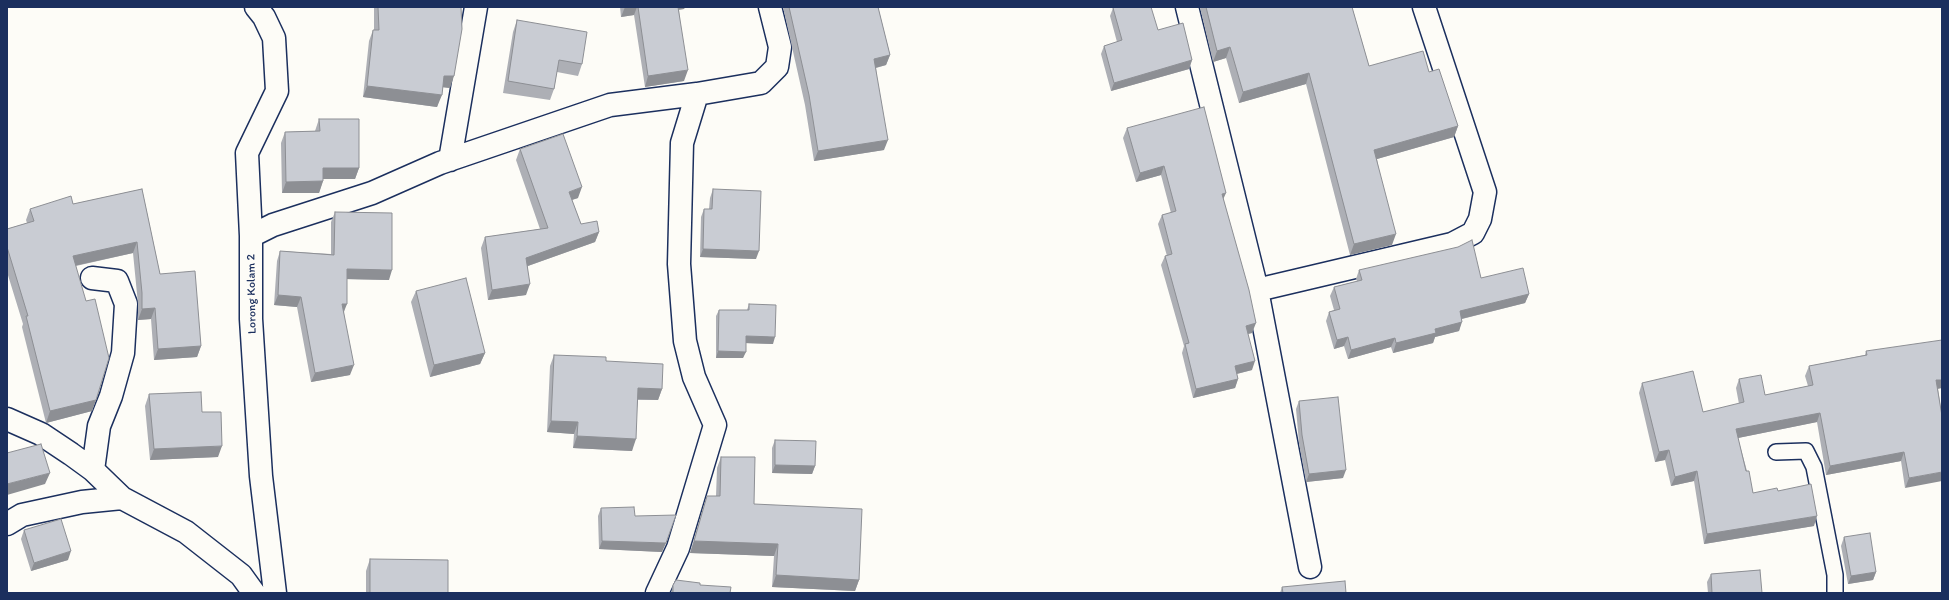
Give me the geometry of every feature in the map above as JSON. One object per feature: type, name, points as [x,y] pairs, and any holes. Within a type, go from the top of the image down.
[{"type":"street","name":"Lorong Kolam 2","points":[[256,7],[264,17],[274,38],[277,91],[247,153],[251,319],[260,460],[275,593]]},
{"type":"street","points":[[450,160],[476,7]]},
{"type":"street","points":[[250,236],[273,225],[372,193],[450,160],[610,105],[697,94],[761,83],[777,67],[780,47],[770,7]]},
{"type":"street","points":[[1187,7],[1257,290],[1310,567]]},
{"type":"street","points":[[1257,290],[1452,244],[1473,233],[1480,219],[1485,192],[1424,7]]},
{"type":"street","points":[[657,593],[678,548],[715,425],[694,377],[685,341],[679,264],[682,143],[697,94]]},
{"type":"street","points":[[92,278],[117,281],[126,304],[123,353],[111,396],[99,426],[93,470]]},
{"type":"street","points":[[7,419],[41,434],[93,470],[122,498],[186,532],[241,575],[254,593]]},
{"type":"street","points":[[7,524],[22,515],[82,502],[122,498]]},
{"type":"lane","points":[[1776,452],[1806,451],[1814,467],[1835,575],[1835,593]]},
{"type":"building","points":[[378,7],[461,7],[462,29],[454,76],[444,76],[442,95],[367,86],[373,30],[379,30]]},
{"type":"building","points":[[638,7],[678,7],[688,70],[648,76]]},
{"type":"building","points":[[789,7],[878,7],[890,55],[874,59],[888,140],[818,151],[809,95]]},
{"type":"building","points":[[1151,7],[1158,30],[1183,23],[1192,60],[1114,83],[1104,46],[1122,40],[1113,8]]},
{"type":"building","points":[[1206,7],[1352,7],[1369,66],[1423,51],[1429,72],[1439,69],[1458,126],[1374,150],[1396,234],[1354,244],[1309,73],[1243,92],[1230,47],[1217,51]]},
{"type":"building","points":[[517,20],[587,32],[582,64],[559,60],[554,89],[508,81]]},
{"type":"building","points":[[1204,107],[1226,193],[1222,194],[1249,290],[1256,323],[1246,326],[1255,361],[1235,366],[1238,379],[1196,389],[1185,344],[1189,343],[1165,256],[1172,254],[1162,215],[1176,211],[1164,166],[1140,173],[1127,128]]},
{"type":"building","points":[[319,119],[359,119],[359,168],[323,168],[323,181],[286,182],[285,132],[320,131]]},
{"type":"building","points":[[563,134],[582,187],[569,192],[581,224],[597,221],[599,232],[526,258],[530,284],[492,290],[485,237],[548,228],[520,149]]},
{"type":"building","points":[[142,189],[160,274],[195,271],[201,346],[158,349],[155,308],[142,309],[137,242],[73,256],[86,301],[95,299],[109,358],[96,400],[50,411],[26,316],[28,316],[7,247],[7,229],[34,221],[30,209],[71,196],[73,204]]},
{"type":"building","points":[[713,189],[761,191],[759,251],[703,249],[704,209],[712,209]]},
{"type":"building","points":[[335,212],[392,213],[392,270],[347,269],[347,304],[342,304],[354,365],[315,373],[301,297],[278,295],[280,251],[334,255]]},
{"type":"building","points":[[1472,240],[1481,278],[1523,268],[1529,294],[1460,311],[1462,322],[1435,329],[1436,333],[1396,343],[1395,338],[1351,350],[1348,337],[1337,340],[1329,312],[1340,309],[1334,287],[1362,280],[1359,270],[1458,247]]},
{"type":"building","points":[[466,278],[485,353],[434,365],[416,291]]},
{"type":"building","points":[[749,304],[776,305],[775,337],[746,336],[746,352],[718,351],[719,310],[749,310]]},
{"type":"building","points":[[1942,340],[1942,380],[1936,380],[1942,416],[1942,472],[1909,478],[1904,452],[1830,466],[1820,413],[1736,429],[1746,471],[1749,471],[1753,493],[1777,488],[1778,491],[1811,484],[1817,516],[1707,534],[1697,471],[1675,477],[1669,450],[1659,452],[1642,383],[1693,371],[1703,412],[1744,402],[1739,379],[1761,375],[1765,395],[1813,385],[1809,366],[1867,355],[1866,351]]},
{"type":"building","points":[[554,355],[606,357],[606,361],[663,364],[662,389],[638,388],[636,439],[577,436],[578,422],[551,421]]},
{"type":"building","points":[[201,392],[202,412],[221,412],[222,446],[154,449],[149,394]]},
{"type":"building","points":[[1338,397],[1346,470],[1309,474],[1302,435],[1299,401]]},
{"type":"building","points":[[775,440],[816,441],[815,466],[775,465]]},
{"type":"building","points":[[41,444],[50,473],[7,484],[7,453]]},
{"type":"building","points":[[721,457],[755,457],[754,504],[862,509],[859,580],[776,575],[778,544],[694,541],[707,496],[720,496]]},
{"type":"building","points":[[634,507],[635,516],[676,515],[666,543],[602,541],[601,508]]},
{"type":"building","points":[[61,519],[71,551],[34,563],[24,530]]},
{"type":"building","points":[[1870,533],[1876,572],[1851,576],[1844,537]]},
{"type":"building","points":[[370,559],[448,560],[448,593],[370,593]]},
{"type":"building","points":[[1760,570],[1762,593],[1712,593],[1711,574]]},
{"type":"building","points":[[676,580],[700,583],[700,585],[731,587],[730,593],[673,593],[673,585]]},
{"type":"building","points":[[1345,581],[1346,593],[1283,593],[1282,587]]}]
